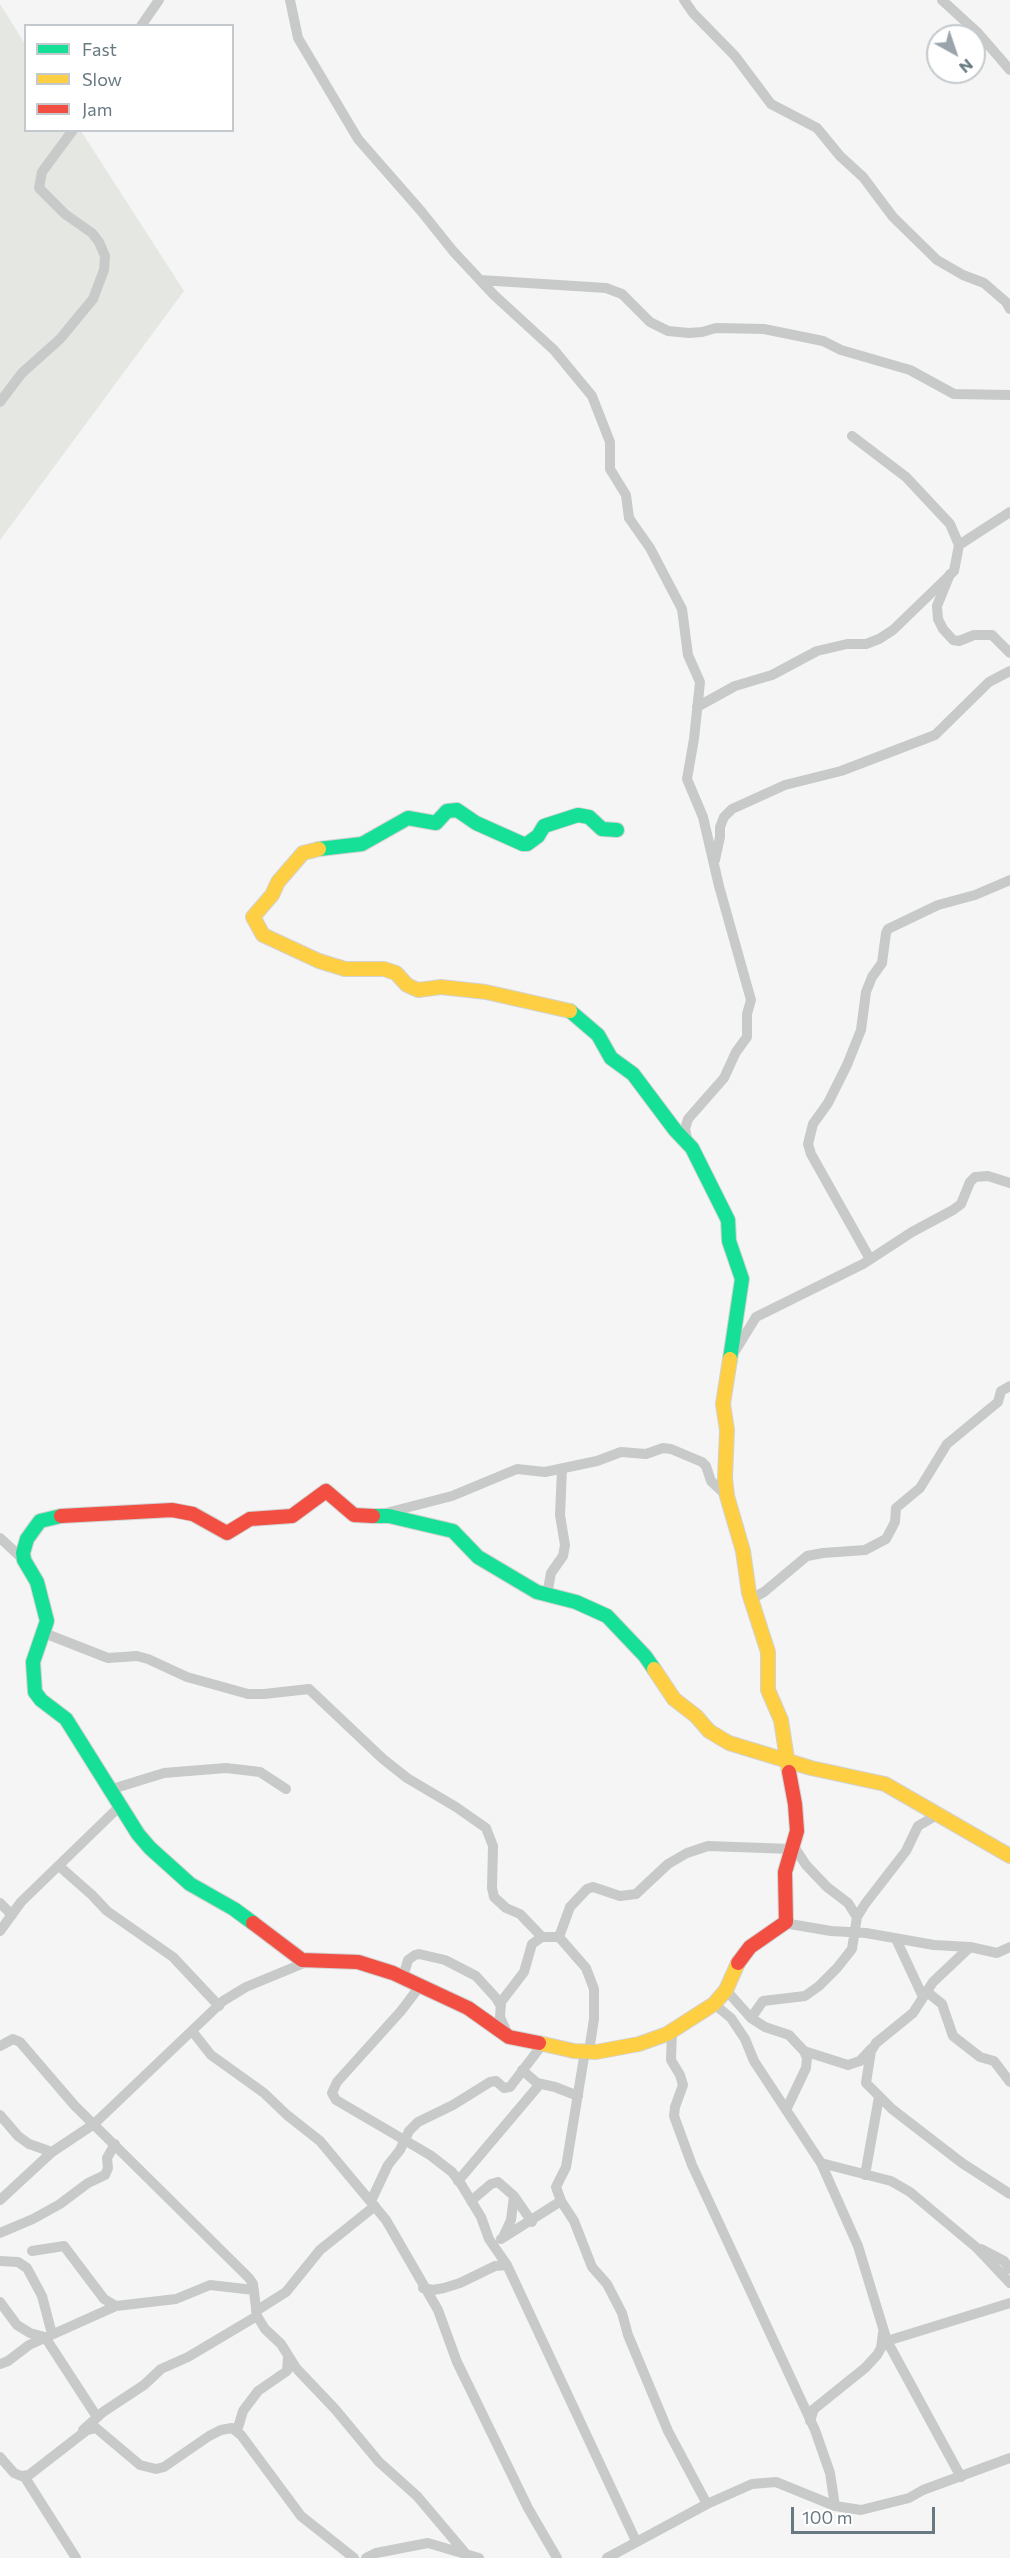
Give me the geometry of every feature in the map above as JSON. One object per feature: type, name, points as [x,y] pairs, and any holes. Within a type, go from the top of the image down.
[{"type":"street","points":[[142,24],[159,0]]},
{"type":"street","points":[[0,1538],[24,1560],[37,1582],[45,1609],[47,1621],[33,1662],[35,1692],[41,1701],[66,1719],[109,1790],[146,1844],[198,1889],[234,1909],[298,1958],[309,1961],[358,1962],[403,1977],[468,2008],[509,2037],[542,2045],[587,2051],[607,2050],[639,2043],[672,2031],[714,2004],[726,1990],[741,1957],[750,1947],[784,1923],[787,1911],[783,1885],[784,1872],[797,1831],[795,1813],[781,1720],[768,1690],[768,1652],[751,1599],[743,1551],[727,1496],[725,1461],[727,1430],[723,1404],[742,1278],[729,1241],[728,1220],[689,1145],[685,1129],[687,1119],[728,1072],[736,1052],[747,1037],[749,1029],[747,1014],[751,996],[719,886],[703,817],[687,779],[700,682],[688,655],[681,609],[650,548],[629,518],[626,495],[610,469],[610,442],[592,396],[554,350],[480,280],[358,139],[298,38],[290,0]]},
{"type":"street","points":[[684,0],[693,14],[735,56],[771,104],[817,128],[840,156],[863,177],[888,211],[937,260],[963,275],[984,283],[1006,302],[1010,309]]},
{"type":"street","points":[[950,2],[1010,70]]},
{"type":"street","points":[[0,402],[22,373],[60,339],[93,300],[104,270],[105,256],[92,233],[65,214],[39,188],[42,172],[72,132]]},
{"type":"street","points":[[480,280],[606,288],[622,294],[650,322],[668,331],[702,333],[716,328],[765,329],[824,341],[841,350],[910,370],[954,394],[1010,395]]},
{"type":"street","points":[[697,707],[735,686],[772,675],[817,651],[847,644],[866,644],[879,639],[893,630],[955,568],[958,545],[950,524],[906,477],[852,436]]},
{"type":"street","points":[[958,545],[1010,512]]},
{"type":"street","points":[[950,574],[937,606],[938,619],[944,629],[953,640],[959,641],[974,635],[992,635],[1010,653]]},
{"type":"street","points":[[715,862],[720,827],[724,817],[732,809],[785,785],[841,771],[935,735],[989,682],[1010,671]]},
{"type":"street","points":[[617,830],[602,829],[589,817],[578,815],[544,826],[538,836],[527,844],[523,844],[476,823],[457,810],[447,811],[436,823],[408,818],[362,844],[303,853],[278,882],[267,901],[255,912],[254,919],[263,935],[313,959],[345,969],[384,969],[396,973],[407,985],[418,990],[441,987],[486,992],[523,1002],[568,1009],[598,1035],[611,1058],[633,1074],[689,1145]]},
{"type":"street","points":[[870,1259],[811,1154],[808,1144],[813,1124],[828,1103],[848,1065],[861,1030],[866,992],[872,977],[882,963],[885,933],[888,929],[939,905],[975,895],[1010,880]]},
{"type":"street","points":[[729,1359],[756,1317],[870,1259],[959,1206],[970,1182],[975,1178],[988,1176],[1010,1184]]},
{"type":"street","points":[[751,1599],[764,1592],[807,1557],[823,1553],[865,1550],[886,1539],[895,1522],[896,1508],[920,1488],[947,1444],[995,1405],[1001,1391],[1010,1386]]},
{"type":"street","points":[[375,1516],[452,1496],[517,1468],[545,1472],[597,1461],[621,1452],[646,1454],[663,1448],[702,1462],[706,1466],[711,1481],[727,1496]]},
{"type":"street","points":[[547,1595],[551,1573],[563,1556],[565,1545],[560,1515],[562,1469]]},
{"type":"street","points":[[24,1560],[23,1553],[27,1539],[40,1521],[53,1516],[172,1510],[193,1514],[227,1533],[250,1519],[292,1516],[326,1491],[334,1496],[350,1514],[389,1516],[453,1531],[478,1557],[537,1592],[593,1608],[611,1619],[645,1656],[671,1695],[696,1716],[709,1731],[746,1750],[786,1759],[811,1768],[885,1784],[1010,1856]]},
{"type":"street","points":[[44,1633],[108,1658],[137,1656],[187,1677],[248,1694],[309,1689],[383,1760],[407,1778],[459,1808],[486,1828],[493,1846],[492,1888],[494,1897],[506,1908],[520,1914],[542,1936],[559,1937],[586,1968],[594,1989],[594,2019],[566,2167],[556,2187],[561,2201],[574,2221],[592,2267],[607,2284],[622,2313],[628,2335],[668,2431],[707,2504]]},
{"type":"street","points":[[109,1790],[164,1773],[225,1768],[260,1772],[286,1789]]},
{"type":"street","points":[[0,1931],[21,1902],[120,1806]]},
{"type":"street","points":[[751,2018],[765,2000],[805,1996],[819,1986],[851,1950],[857,1917],[906,1851],[918,1826],[937,1815]]},
{"type":"street","points":[[559,1937],[570,1907],[587,1889],[598,1888],[620,1896],[636,1894],[668,1864],[687,1853],[708,1846],[793,1847]]},
{"type":"street","points":[[793,1847],[827,1887],[848,1903],[857,1917]]},
{"type":"street","points":[[59,1866],[107,1911],[173,1957],[219,2006]]},
{"type":"street","points":[[0,1903],[12,1915]]},
{"type":"street","points":[[784,1923],[934,1945],[970,1947],[1000,1953],[1010,1947]]},
{"type":"street","points":[[509,2037],[500,2017],[501,2006],[524,1972],[532,1944],[542,1936]]},
{"type":"street","points":[[896,1939],[924,1994],[942,2004],[953,2036],[980,2057],[994,2061],[1010,2082]]},
{"type":"street","points":[[804,2051],[842,2064],[851,2065],[860,2061],[882,2037],[913,2013],[924,1994],[970,1947]]},
{"type":"street","points":[[403,1977],[408,1960],[415,1955],[445,1960],[476,1976],[501,2006]]},
{"type":"street","points":[[0,2200],[52,2152],[94,2124],[219,2006],[246,1987],[309,1961]]},
{"type":"street","points":[[420,1986],[401,2011],[337,2082],[332,2093],[336,2100],[443,2164],[459,2181],[481,2217],[484,2230],[507,2265],[636,2541]]},
{"type":"street","points":[[726,1990],[751,2018],[765,2027],[789,2035],[804,2051],[807,2058],[806,2068],[786,2110]]},
{"type":"street","points":[[714,2004],[731,2018],[746,2039],[754,2061],[821,2163],[858,2246],[887,2342],[961,2477]]},
{"type":"street","points":[[192,2031],[212,2055],[264,2093],[320,2141],[373,2203],[399,2239],[423,2288],[438,2310],[457,2362],[528,2508],[557,2558]]},
{"type":"street","points":[[672,2031],[671,2060],[683,2085],[676,2100],[674,2116],[692,2165],[810,2421],[830,2473],[835,2506]]},
{"type":"street","points":[[0,2046],[12,2039],[20,2042],[46,2074],[94,2124],[183,2215],[249,2278],[254,2290],[256,2314],[265,2329],[281,2344],[296,2368],[335,2409],[375,2457],[417,2496],[466,2554]]},
{"type":"street","points":[[76,2439],[97,2416],[144,2385],[161,2369],[188,2357],[286,2292],[320,2250],[373,2203],[388,2165],[418,2122],[453,2105],[490,2082],[496,2081],[504,2088],[510,2087],[542,2045]]},
{"type":"street","points":[[874,2047],[866,2083],[879,2097],[962,2163],[1010,2194]]},
{"type":"street","points":[[522,2070],[540,2084],[578,2096]]},
{"type":"street","points":[[459,2181],[540,2084]]},
{"type":"street","points":[[865,2175],[879,2097]]},
{"type":"street","points":[[0,2115],[28,2144],[52,2152]]},
{"type":"street","points":[[0,2233],[33,2219],[60,2204],[88,2183],[105,2175],[108,2168],[107,2158],[115,2144]]},
{"type":"street","points":[[821,2163],[891,2181],[910,2192],[977,2247],[1010,2283]]},
{"type":"street","points":[[471,2201],[495,2182],[500,2183],[514,2196],[532,2222]]},
{"type":"street","points":[[499,2252],[501,2239],[511,2220],[514,2196]]},
{"type":"street","points":[[501,2239],[513,2230],[532,2222],[561,2201]]},
{"type":"street","points":[[32,2251],[64,2246],[104,2299],[116,2306]]},
{"type":"street","points":[[977,2247],[1004,2261],[1010,2269]]},
{"type":"street","points":[[0,2261],[18,2262],[27,2268],[42,2296],[49,2335],[97,2416]]},
{"type":"street","points":[[423,2288],[434,2290],[444,2288],[495,2266],[507,2265]]},
{"type":"street","points":[[0,2364],[8,2361],[29,2344],[116,2306],[176,2299],[210,2285],[254,2290]]},
{"type":"street","points":[[0,2302],[17,2325],[30,2332],[49,2335]]},
{"type":"street","points":[[887,2342],[1010,2304]]},
{"type":"street","points":[[810,2421],[814,2409],[866,2368],[877,2355],[881,2348],[884,2329]]},
{"type":"street","points":[[237,2431],[243,2411],[258,2391],[287,2371],[289,2364],[287,2353]]},
{"type":"street","points":[[24,2476],[36,2470],[92,2428],[100,2429],[140,2465],[156,2469],[164,2467],[194,2445],[221,2430],[232,2428],[237,2431],[302,2516],[354,2558]]},
{"type":"street","points":[[0,2457],[14,2473],[24,2476],[76,2558]]},
{"type":"street","points":[[607,2558],[707,2504],[752,2484],[776,2482],[835,2506],[861,2510],[909,2498],[1010,2458]]},
{"type":"street","points":[[366,2558],[428,2544],[478,2558]]},
{"type":"shaded area","points":[[0,4],[24,42],[24,132],[82,132],[184,291],[0,540]]},
{"type":"traffic: fast","points":[[319,849],[362,844],[408,818],[436,823],[447,811],[457,810],[476,823],[523,844],[527,844],[538,836],[544,826],[578,815],[589,817],[602,829],[617,830]]},
{"type":"traffic: fast","points":[[570,1011],[598,1035],[611,1058],[633,1074],[675,1130],[692,1148],[728,1220],[729,1241],[742,1279],[730,1359]]},
{"type":"traffic: fast","points":[[61,1516],[40,1521],[27,1539],[23,1553],[24,1560],[37,1582],[47,1621],[33,1662],[35,1692],[41,1700],[66,1719],[138,1834],[150,1848],[190,1884],[234,1909],[253,1923]]},
{"type":"traffic: fast","points":[[373,1516],[389,1516],[453,1531],[478,1557],[537,1592],[576,1602],[607,1616],[645,1656],[654,1669]]},
{"type":"traffic: slow","points":[[319,849],[303,853],[278,882],[272,895],[253,917],[263,935],[319,961],[345,969],[384,969],[396,973],[407,985],[418,990],[441,987],[486,992],[570,1011]]},
{"type":"traffic: slow","points":[[730,1359],[723,1404],[727,1430],[725,1478],[727,1496],[743,1551],[749,1593],[768,1652],[768,1690],[781,1720],[789,1772]]},
{"type":"traffic: slow","points":[[654,1669],[674,1699],[696,1716],[709,1731],[729,1743],[811,1768],[885,1784],[1010,1856]]},
{"type":"traffic: slow","points":[[539,2043],[574,2051],[596,2052],[639,2044],[667,2034],[714,2004],[726,1990],[738,1963]]},
{"type":"traffic: jam","points":[[61,1516],[172,1510],[193,1514],[227,1533],[250,1519],[292,1516],[326,1491],[354,1515],[373,1516]]},
{"type":"traffic: jam","points":[[738,1963],[750,1947],[786,1922],[785,1872],[797,1831],[789,1772]]},
{"type":"traffic: jam","points":[[253,1923],[302,1960],[358,1962],[393,1973],[468,2008],[509,2037],[539,2043]]}]
